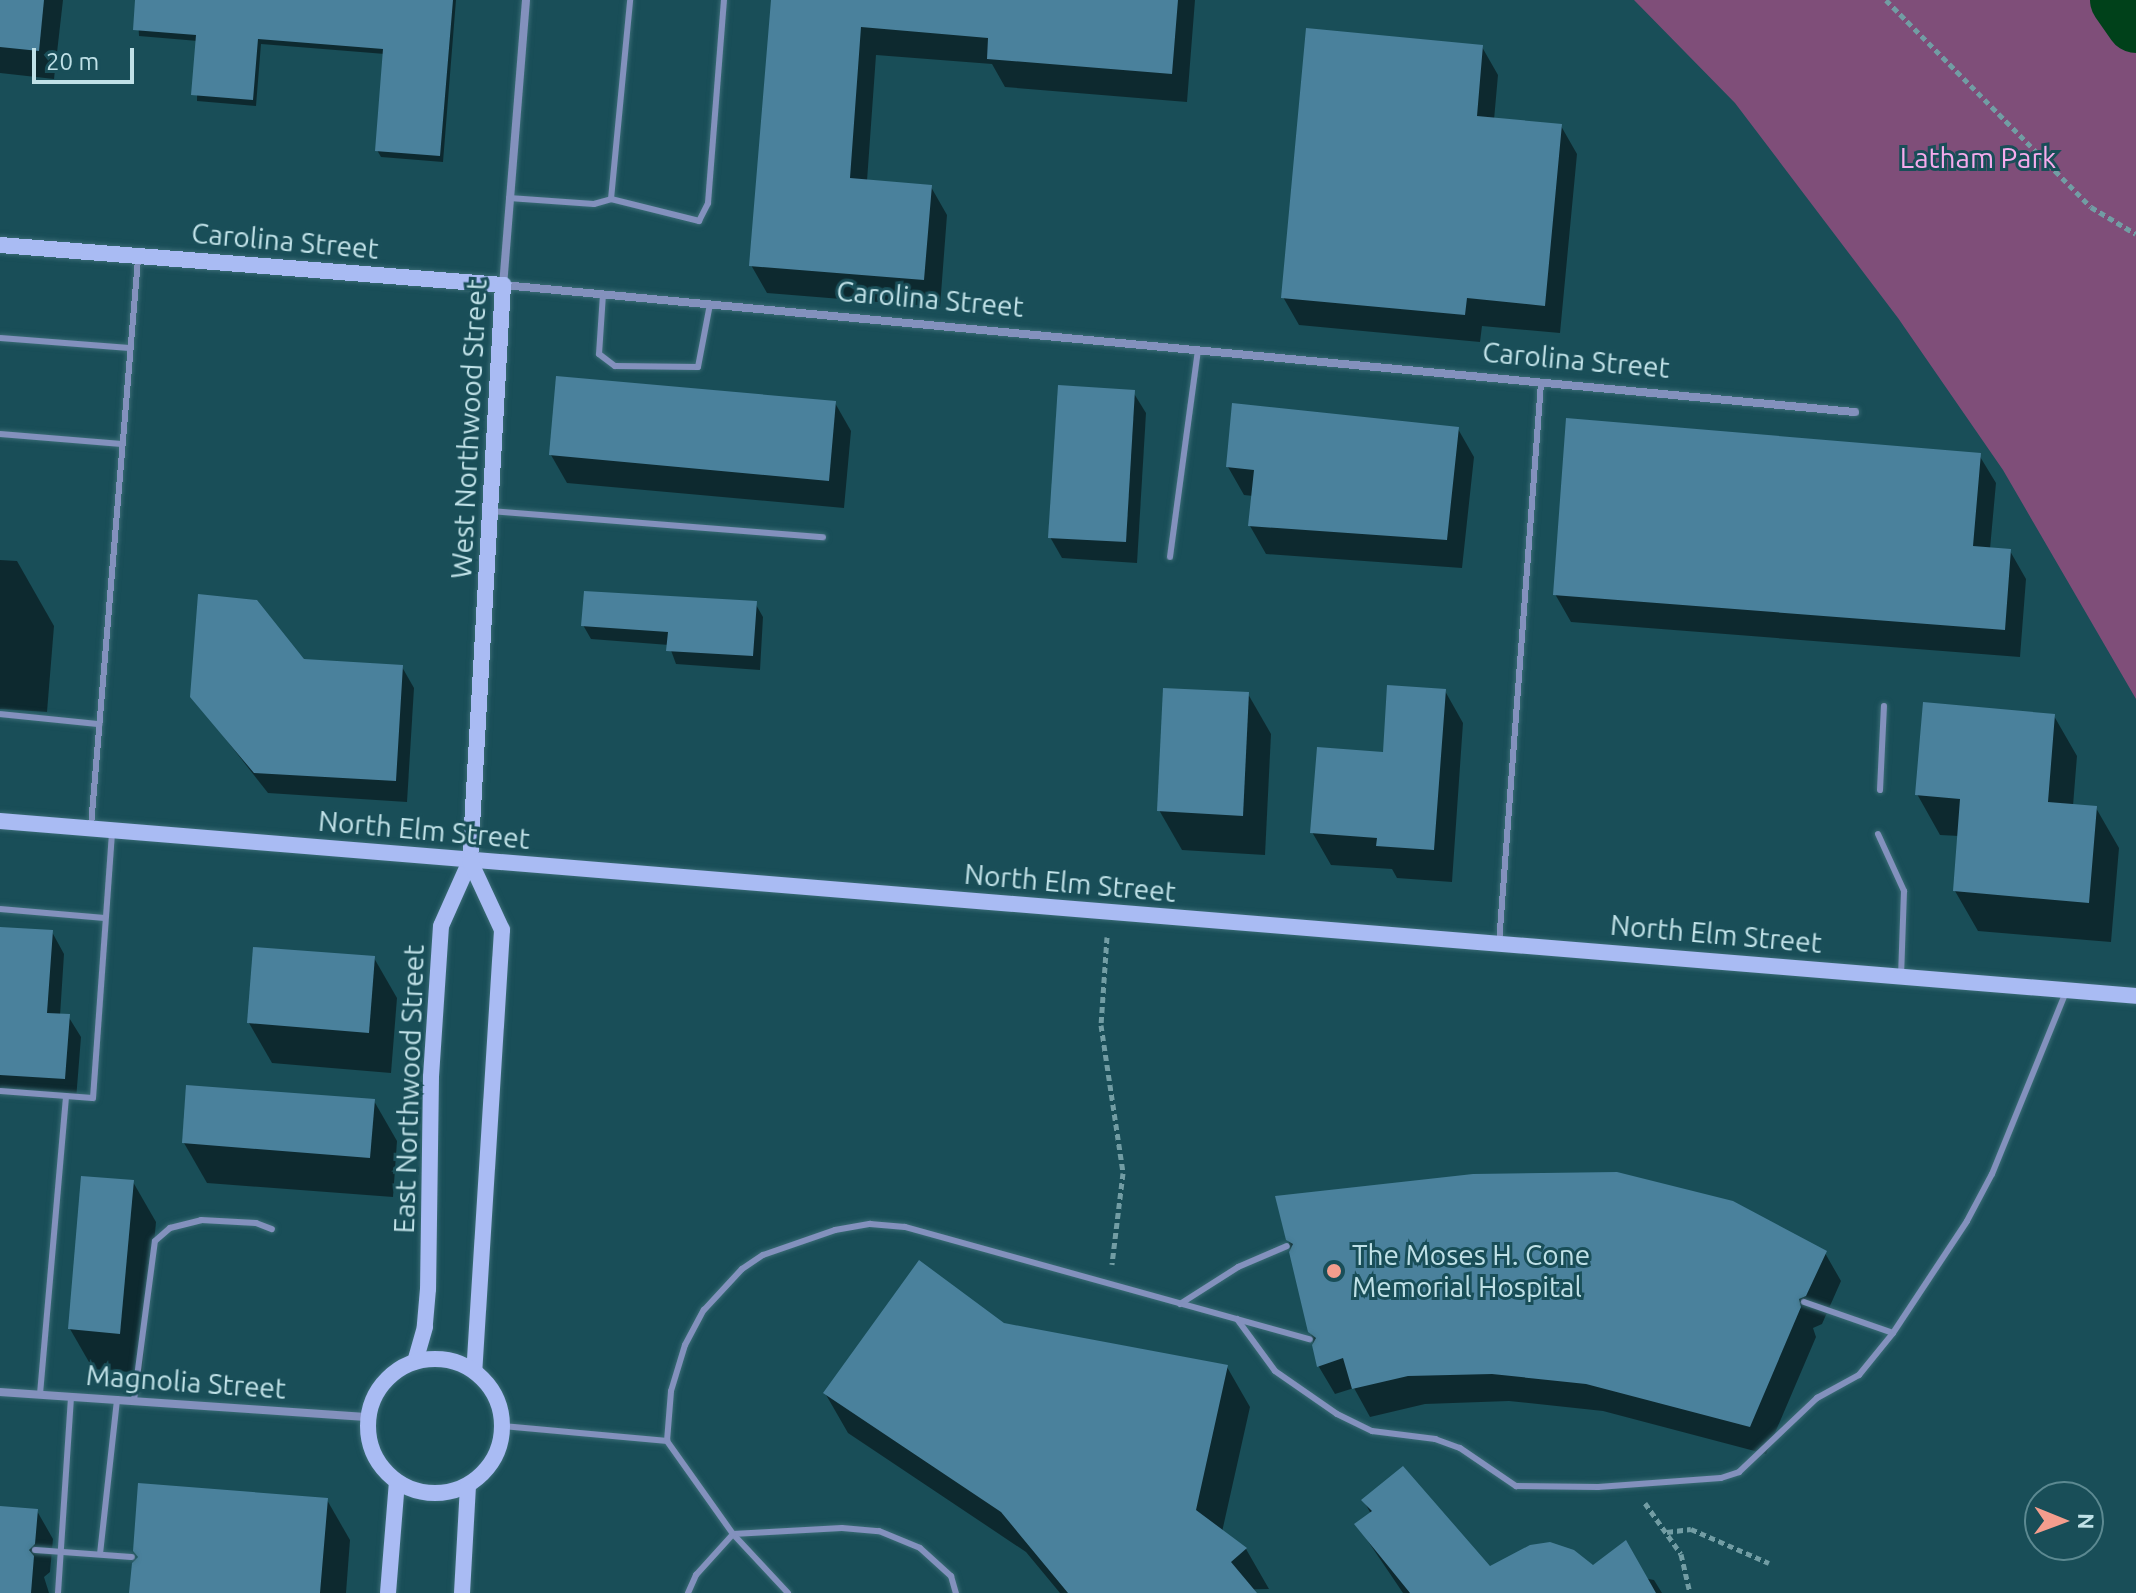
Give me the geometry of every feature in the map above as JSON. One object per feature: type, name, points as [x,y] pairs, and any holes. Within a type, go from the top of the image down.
[{"type":"street","name":"West Northwood Street","points":[[470,861],[503,285],[526,0]]},
{"type":"street","name":"Carolina Street","points":[[0,245],[603,294],[1855,412]]},
{"type":"street","name":"North Elm Street","points":[[0,821],[2136,996]]},
{"type":"street","name":"East Northwood Street","points":[[415,1362],[425,1327],[428,1289],[431,1077],[441,926],[470,861]]},
{"type":"street","points":[[470,861],[502,930],[474,1371]]},
{"type":"street","points":[[447,1359],[474,1371],[494,1392],[503,1426],[492,1463],[468,1485],[434,1494],[397,1482],[373,1452],[369,1417],[381,1386],[415,1362],[447,1359]]},
{"type":"street","name":"Magnolia Street","points":[[0,1392],[369,1417]]},
{"type":"street","points":[[388,1593],[397,1482]]},
{"type":"street","points":[[462,1593],[468,1485]]},
{"type":"lane","points":[[611,199],[630,0]]},
{"type":"lane","points":[[509,198],[594,204],[611,199],[699,221],[708,203],[724,0]]},
{"type":"lane","points":[[91,828],[138,256]]},
{"type":"lane","points":[[603,294],[599,354],[615,366],[698,367],[710,304]]},
{"type":"lane","points":[[0,338],[130,348]]},
{"type":"lane","points":[[1170,557],[1198,350]]},
{"type":"lane","points":[[1499,943],[1541,383]]},
{"type":"lane","points":[[0,434],[122,444]]},
{"type":"lane","points":[[490,511],[823,537]]},
{"type":"lane","points":[[1880,790],[1884,706]]},
{"type":"lane","points":[[0,714],[99,724]]},
{"type":"lane","points":[[0,1091],[93,1098],[112,830]]},
{"type":"lane","points":[[1878,834],[1904,891],[1901,975]]},
{"type":"lane","points":[[0,909],[105,918]]},
{"type":"lane","points":[[1237,1319],[1275,1371],[1372,1431],[1435,1439],[1460,1448],[1516,1486],[1635,1485],[1721,1478],[1739,1472],[1817,1398],[1859,1375],[1893,1333],[1967,1221],[1992,1174],[2067,990]]},
{"type":"lane","points":[[40,1394],[66,1096]]},
{"type":"lane","points":[[134,1400],[155,1241],[170,1228],[201,1220],[256,1223],[272,1229]]},
{"type":"lane","points":[[788,1593],[733,1534],[667,1441],[671,1391],[685,1345],[704,1310],[742,1269],[795,1240],[870,1224],[905,1227],[1310,1339]]},
{"type":"lane","points":[[1180,1304],[1238,1267],[1287,1246]]},
{"type":"lane","points":[[1804,1302],[1893,1333]]},
{"type":"lane","points":[[58,1593],[71,1396]]},
{"type":"lane","points":[[100,1554],[117,1399]]},
{"type":"lane","points":[[503,1426],[667,1441]]},
{"type":"lane","points":[[688,1593],[733,1534],[842,1528],[879,1531],[920,1548],[951,1576],[956,1593]]},
{"type":"lane","points":[[35,1550],[132,1557]]},
{"type":"path","points":[[1886,0],[2091,207],[2136,234]]},
{"type":"path","points":[[1109,912],[1101,1025],[1123,1173],[1110,1285]]},
{"type":"path","points":[[1635,1485],[1681,1554],[1690,1593]]},
{"type":"path","points":[[1667,1532],[1691,1529],[1769,1563]]},
{"type":"green space","name":"Latham Park","points":[[1634,0],[2136,0],[2136,699],[2003,470],[1898,318],[1735,103]]},
{"type":"building","points":[[0,0],[44,0],[39,51],[0,47]]},
{"type":"building","points":[[135,0],[453,0],[440,156],[375,151],[383,49],[258,39],[253,100],[191,95],[196,35],[133,30]]},
{"type":"building","points":[[771,0],[1178,0],[1172,74],[987,59],[988,38],[861,27],[850,178],[932,185],[924,280],[749,266]]},
{"type":"building","points":[[1306,28],[1483,45],[1477,116],[1562,124],[1545,306],[1467,298],[1465,315],[1281,298]]},
{"type":"building","points":[[556,376],[836,401],[829,481],[549,455]]},
{"type":"building","points":[[1058,385],[1135,390],[1126,542],[1048,538]]},
{"type":"building","points":[[1232,403],[1459,427],[1447,540],[1248,526],[1254,470],[1226,467]]},
{"type":"building","points":[[1566,418],[1981,453],[1973,546],[2011,549],[2005,630],[1553,595]]},
{"type":"building","points":[[584,591],[757,601],[753,656],[666,651],[668,632],[581,626]]},
{"type":"building","points":[[198,594],[257,600],[304,659],[403,665],[396,781],[254,773],[190,697]]},
{"type":"building","points":[[1387,685],[1446,689],[1434,850],[1376,846],[1377,838],[1310,833],[1317,747],[1383,752]]},
{"type":"building","points":[[1163,688],[1249,692],[1243,816],[1157,811]]},
{"type":"building","points":[[1923,702],[2055,714],[2048,802],[2097,806],[2089,903],[1953,891],[1960,799],[1915,795]]},
{"type":"building","points":[[0,927],[53,930],[47,1013],[70,1014],[65,1079],[0,1075]]},
{"type":"building","points":[[253,947],[375,956],[369,1033],[247,1023]]},
{"type":"building","points":[[186,1085],[375,1099],[370,1158],[182,1143]]},
{"type":"building","points":[[1617,1172],[1733,1201],[1827,1251],[1806,1296],[1799,1299],[1801,1307],[1750,1427],[1586,1384],[1492,1374],[1408,1376],[1352,1389],[1343,1358],[1317,1367],[1312,1345],[1316,1338],[1308,1332],[1289,1252],[1293,1244],[1286,1240],[1275,1196],[1473,1174]]},
{"type":"building","points":[[81,1176],[134,1180],[120,1334],[68,1329]]},
{"type":"building","points":[[919,1260],[1004,1323],[1228,1365],[1196,1510],[1247,1548],[1231,1562],[1257,1593],[1068,1593],[1001,1512],[823,1393]]},
{"type":"building","points":[[1403,1466],[1490,1566],[1530,1545],[1550,1542],[1574,1550],[1593,1565],[1626,1540],[1656,1593],[1410,1593],[1354,1524],[1372,1511],[1361,1500]]},
{"type":"building","points":[[138,1483],[328,1498],[320,1593],[129,1593],[132,1563],[138,1557],[133,1551]]},
{"type":"building","points":[[0,1506],[38,1509],[35,1544],[29,1550],[34,1556],[31,1593],[0,1593]]},
{"type":"waterway","points":[[2120,0],[2136,23]]},
{"type":"place","name":"The Moses H. Cone Memorial Hospital","points":[[1334,1271]]}]
